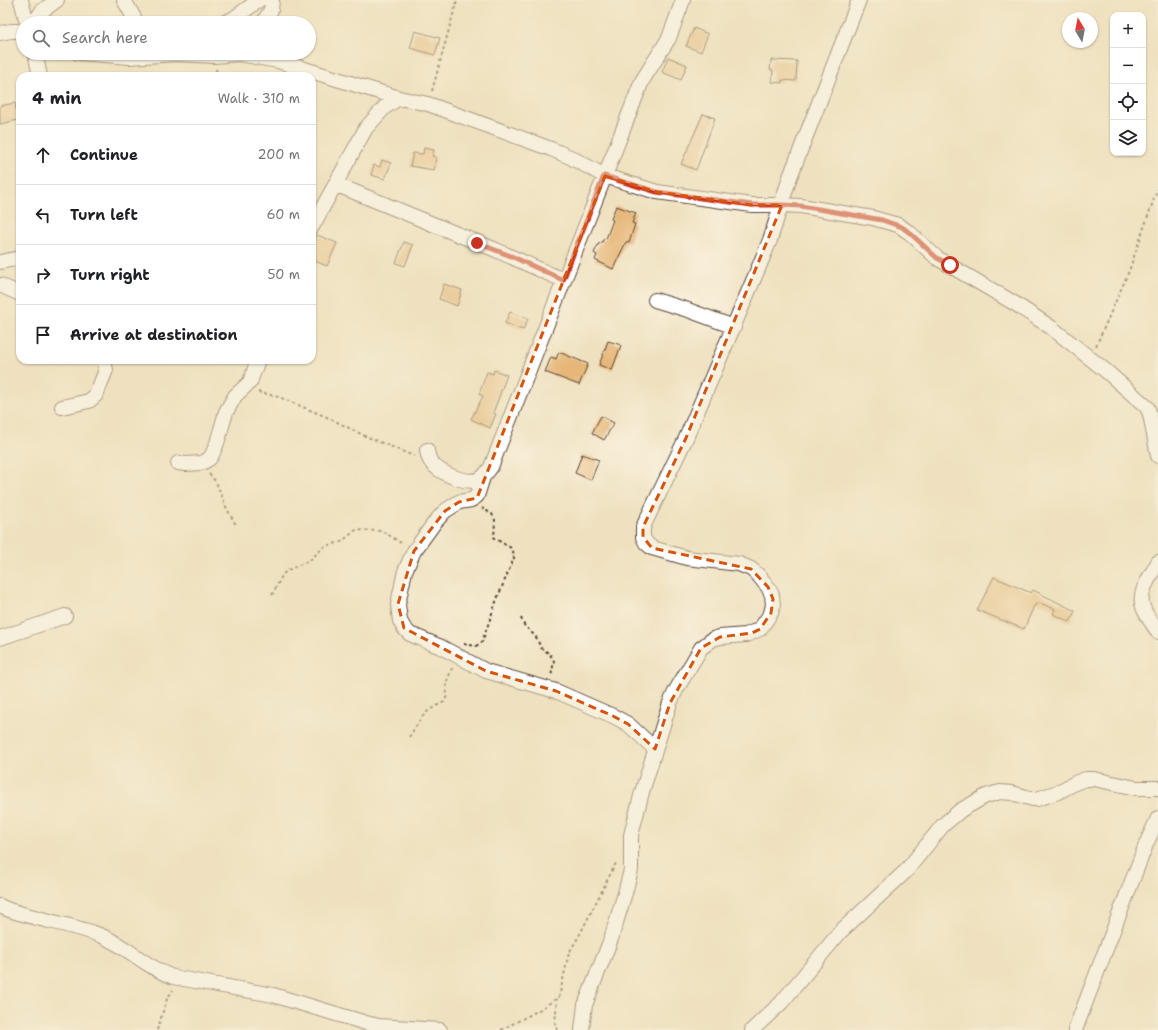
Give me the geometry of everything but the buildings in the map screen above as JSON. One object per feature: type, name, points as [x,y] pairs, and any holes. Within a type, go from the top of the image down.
[{"type":"street","points":[[21,0],[25,16]]},
{"type":"street","points":[[39,16],[42,11],[57,0]]},
{"type":"street","points":[[124,0],[133,16]]},
{"type":"street","points":[[238,16],[259,0]]},
{"type":"street","points":[[268,16],[271,10],[272,0]]},
{"type":"street","points":[[655,749],[628,724],[604,711],[556,691],[486,671],[410,634],[404,628],[400,620],[398,604],[405,571],[414,551],[445,511],[459,502],[475,498],[480,490],[483,477],[490,467],[642,81],[669,38],[683,0]]},
{"type":"street","points":[[582,1030],[585,1005],[611,939],[631,870],[631,835],[642,792],[670,703],[701,648],[713,639],[746,635],[760,629],[771,613],[773,605],[772,595],[768,587],[751,569],[739,564],[700,560],[652,548],[646,543],[643,537],[643,527],[686,438],[770,240],[790,177],[859,0]]},
{"type":"street","points":[[0,33],[16,31]]},
{"type":"street","points":[[37,60],[39,72]]},
{"type":"street","points":[[273,60],[314,72]]},
{"type":"street","points":[[316,73],[399,98],[428,104],[551,149],[570,157],[604,176],[657,192],[752,205],[801,206],[873,218],[898,225],[910,233],[937,258],[1035,317],[1065,338],[1106,371],[1148,409],[1152,420],[1158,456]]},
{"type":"street","points":[[316,220],[366,128],[385,107],[399,98]]},
{"type":"street","points":[[335,184],[496,250],[563,280]]},
{"type":"street","points":[[0,262],[16,259]]},
{"type":"street","points":[[0,285],[16,292]]},
{"type":"street","points":[[655,300],[688,310],[734,327]]},
{"type":"street","points":[[62,407],[89,401],[96,396],[106,370],[105,364]]},
{"type":"street","points":[[178,464],[202,463],[209,459],[217,443],[226,412],[235,396],[250,382],[257,364]]},
{"type":"street","points":[[427,450],[428,457],[432,464],[446,473],[465,480],[475,480],[483,477]]},
{"type":"street","points":[[1158,562],[1144,588],[1141,601],[1143,608],[1158,632]]},
{"type":"street","points":[[0,638],[66,616]]},
{"type":"street","points":[[752,1030],[780,1003],[841,931],[906,871],[943,825],[961,810],[986,796],[1000,792],[1012,793],[1037,799],[1058,792],[1086,779],[1094,779],[1136,788],[1158,788]]},
{"type":"street","points":[[1075,1030],[1147,842],[1158,818]]},
{"type":"street","points":[[0,906],[42,920],[101,936],[124,948],[158,970],[179,978],[272,995],[379,1026],[440,1030]]},
{"type":"path","points":[[428,104],[457,0]]},
{"type":"path","points":[[1089,358],[1099,340],[1129,271],[1158,187]]},
{"type":"path","points":[[244,388],[279,397],[329,418],[365,436],[432,464]]},
{"type":"path","points":[[202,463],[216,482],[226,507],[236,525]]},
{"type":"path","points":[[409,737],[422,717],[429,710],[444,702],[447,696],[446,684],[456,650],[461,645],[468,644],[476,646],[482,642],[497,599],[514,558],[513,550],[511,548],[494,538],[495,520],[493,516],[478,506],[475,498]]},
{"type":"path","points":[[272,595],[284,574],[288,570],[310,560],[325,546],[344,540],[356,530],[382,531],[414,551]]},
{"type":"path","points":[[521,618],[524,625],[536,637],[541,648],[550,654],[554,661],[551,680],[556,691]]},
{"type":"path","points":[[501,1030],[557,999],[560,995],[569,953],[617,860]]},
{"type":"path","points":[[157,1030],[167,999],[179,978]]},
{"type":"path","points":[[557,999],[557,1030]]},
{"type":"highlighted area","points":[[605,176],[657,192],[752,205],[782,205],[686,438],[643,527],[643,537],[652,548],[751,569],[768,587],[773,599],[771,613],[760,629],[752,633],[720,637],[701,648],[670,703],[655,749],[628,724],[613,716],[556,691],[486,671],[404,628],[398,604],[414,551],[445,511],[459,502],[477,498]]},
{"type":"route","points":[[477,243],[511,256],[563,280],[604,176],[657,192],[752,205],[801,206],[882,220],[902,227],[937,258],[950,265]]}]
